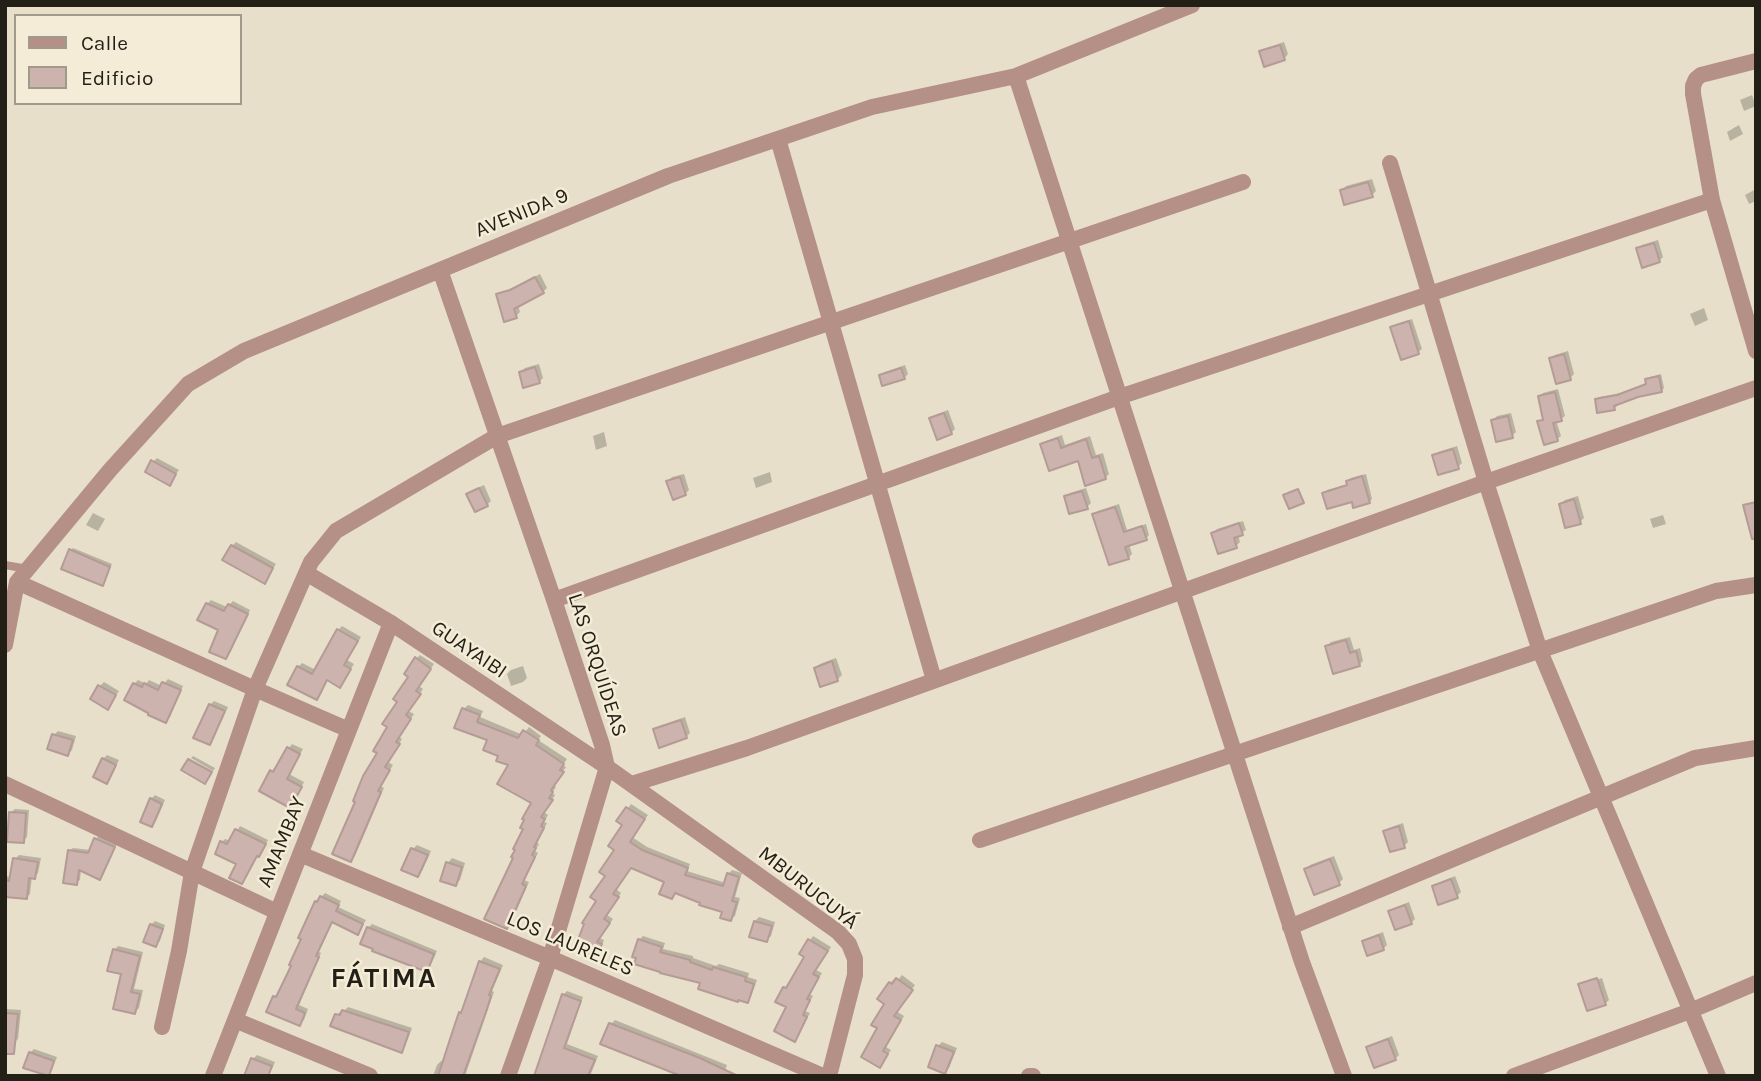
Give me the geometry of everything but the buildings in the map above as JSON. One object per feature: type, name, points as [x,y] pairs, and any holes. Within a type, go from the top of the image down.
[{"type":"street","name":"AVENIDA 9","points":[[5,645],[17,582],[110,470],[188,384],[244,351],[668,176],[872,107],[1016,76],[1192,5]]},
{"type":"street","points":[[1756,61],[1708,73],[1696,79],[1693,86],[1712,200],[1756,351]]},
{"type":"street","points":[[1016,76],[1290,927],[1344,1076]]},
{"type":"street","points":[[778,139],[934,680]]},
{"type":"street","points":[[1390,163],[1540,651],[1718,1076]]},
{"type":"street","points":[[162,1027],[179,951],[192,872],[256,690],[311,562],[336,531],[497,436],[1243,182]]},
{"type":"street","points":[[554,600],[1119,397],[1712,200]]},
{"type":"street","name":"LAS ORQUÍDEAS","points":[[440,270],[554,600],[607,767],[550,958],[508,1076]]},
{"type":"street","points":[[632,784],[747,748],[1486,482],[1756,388]]},
{"type":"street","name":"GUAYAIBI","points":[[306,573],[391,623],[632,784]]},
{"type":"street","points":[[17,582],[349,730]]},
{"type":"street","points":[[980,840],[1716,591],[1756,585]]},
{"type":"street","name":"AMAMBAY","points":[[213,1076],[391,623]]},
{"type":"street","points":[[1290,927],[1695,758],[1756,748]]},
{"type":"street","points":[[5,784],[277,912]]},
{"type":"street","name":"MBURUCUYÁ","points":[[632,784],[838,932],[849,944],[855,959],[855,975],[829,1076]]},
{"type":"street","name":"LOS LAURELES","points":[[300,854],[823,1076]]},
{"type":"street","points":[[1514,1076],[1756,983]]},
{"type":"street","points":[[235,1020],[370,1076]]},
{"type":"lane","points":[[5,565],[28,569]]},
{"type":"district","name":"FÁTIMA","points":[[384,979]]}]
